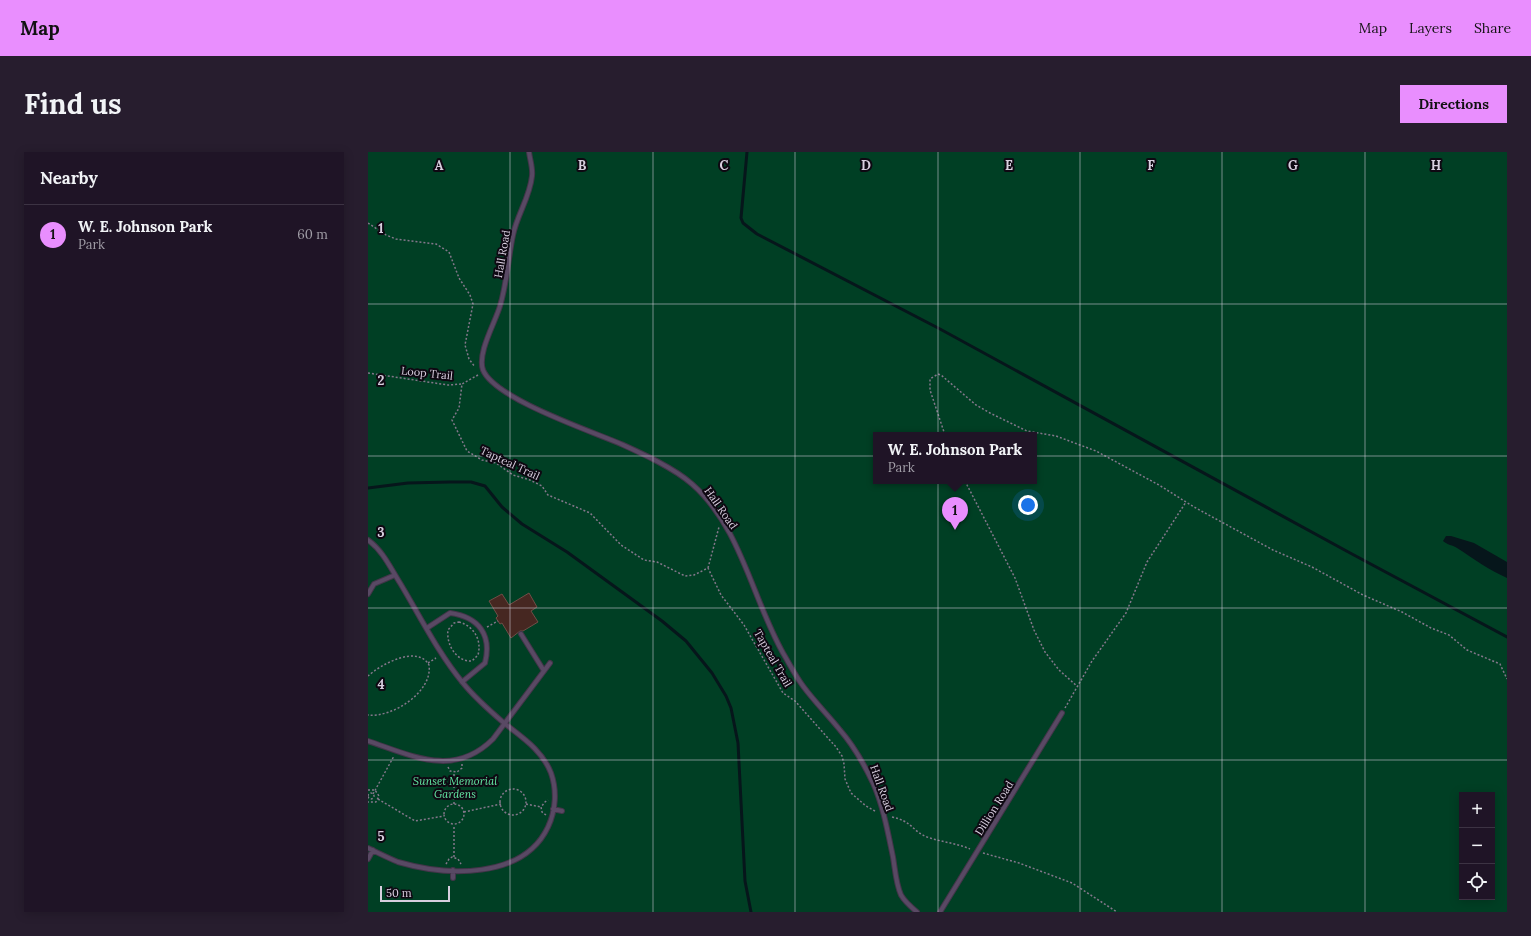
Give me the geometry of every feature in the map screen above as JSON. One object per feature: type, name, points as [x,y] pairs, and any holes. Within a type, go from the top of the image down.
[{"type":"lane","name":"Hall Road","points":[[529,152],[532,175],[527,198],[513,233],[508,274],[500,308],[483,352],[481,362],[483,371],[489,380],[500,389],[537,410],[624,446],[658,462],[691,482],[707,498],[721,520],[744,563],[781,650],[802,685],[842,732],[861,759],[874,787],[882,813],[890,841],[900,892],[906,902],[917,912]]},
{"type":"lane","points":[[368,540],[385,558],[427,628],[462,682],[480,702],[532,745],[542,756],[553,782],[554,801],[551,817],[541,839],[520,858],[504,865],[462,870],[412,865],[397,861],[368,848]]},
{"type":"lane","points":[[368,594],[374,584],[395,575]]},
{"type":"lane","points":[[427,628],[450,613],[469,618],[478,624],[488,644],[485,663],[462,682]]},
{"type":"lane","points":[[521,634],[544,671]]},
{"type":"lane","points":[[368,741],[425,759],[447,761],[461,759],[476,753],[485,746],[505,723],[550,663]]},
{"type":"lane","name":"Dillion Road","points":[[940,912],[1062,714]]},
{"type":"lane","points":[[553,809],[562,811]]},
{"type":"lane","points":[[368,859],[373,850]]},
{"type":"lane","points":[[453,878],[454,870]]},
{"type":"path","points":[[368,223],[386,235],[396,239],[436,244],[449,252],[459,278],[470,295],[473,304],[465,345],[469,359],[475,366],[483,371],[462,384]]},
{"type":"path","name":"Loop Trail","points":[[368,373],[448,385],[462,384]]},
{"type":"path","points":[[944,432],[930,390],[930,379],[938,374],[976,405],[1027,431],[1033,432]]},
{"type":"path","name":"Tapteal Trail","points":[[462,384],[459,408],[452,420],[467,451],[482,460],[496,463],[513,475],[530,480],[542,486],[548,495],[590,513],[621,545],[644,560],[657,562],[685,576],[694,575],[708,568],[721,595],[744,625],[783,693],[795,701],[836,747],[842,756],[845,779],[852,793],[870,809],[906,821],[925,836],[958,843],[978,852],[1019,863],[1072,883],[1117,912]]},
{"type":"path","points":[[1037,433],[1056,436],[1096,451],[1273,550],[1312,567],[1363,595],[1402,612],[1431,628],[1449,635],[1467,650],[1500,664],[1507,679]]},
{"type":"path","points":[[967,484],[1015,578],[1034,630],[1045,652],[1059,670],[1078,687]]},
{"type":"path","points":[[1062,714],[1102,645],[1126,613],[1147,562],[1156,545],[1186,502]]},
{"type":"path","points":[[708,568],[721,520]]},
{"type":"path","points":[[459,622],[471,628],[480,645],[478,655],[472,661],[460,658],[451,649],[448,639],[448,630],[454,623],[459,622]]},
{"type":"path","points":[[368,676],[384,664],[404,657],[421,658],[427,662],[429,668],[424,684],[409,701],[394,710],[368,715]]},
{"type":"path","points":[[370,799],[374,798],[373,794],[397,751]]},
{"type":"path","points":[[454,772],[462,768],[461,759]]},
{"type":"path","points":[[447,761],[450,771],[454,772]]},
{"type":"path","points":[[454,772],[454,804]]},
{"type":"path","points":[[517,789],[524,795],[526,804],[519,813],[511,814],[504,810],[501,804],[502,795],[509,790],[517,789]]},
{"type":"path","points":[[368,790],[375,790]]},
{"type":"path","points":[[375,790],[378,794],[378,799]]},
{"type":"path","points":[[373,794],[369,795],[370,799],[368,803],[374,803],[378,799]]},
{"type":"path","points":[[378,799],[415,821],[444,816]]},
{"type":"path","points":[[541,807],[544,802],[554,801]]},
{"type":"path","points":[[454,804],[460,806],[464,812],[462,821],[454,825],[447,822],[444,816],[446,808],[454,804]]},
{"type":"path","points":[[464,812],[501,804]]},
{"type":"path","points":[[526,804],[541,807]]},
{"type":"path","points":[[541,807],[542,812],[551,817]]},
{"type":"path","points":[[454,825],[454,857]]},
{"type":"path","points":[[454,857],[460,862],[462,870]]},
{"type":"path","points":[[445,869],[446,862],[454,857]]},
{"type":"green space","name":"Sunset Memorial Gardens","points":[[368,152],[1507,152],[1507,912],[368,912]]},
{"type":"shaded area","points":[[1446,536],[1451,536],[1474,543],[1507,562],[1507,578],[1443,541]]},
{"type":"building","points":[[529,593],[537,607],[531,611],[538,622],[523,631],[520,631],[511,638],[502,623],[500,624],[496,618],[498,616],[489,601],[502,594],[509,605]]},
{"type":"waterway","points":[[747,152],[741,218],[743,223],[757,234],[940,329],[1507,637]]},
{"type":"waterway","points":[[368,488],[408,483],[450,482],[471,482],[485,486],[502,507],[522,524],[567,552],[662,621],[686,641],[712,673],[726,696],[731,708],[738,743],[745,881],[751,912]]},
{"type":"place","name":"W. E. Johnson Park","points":[[955,530]]}]
